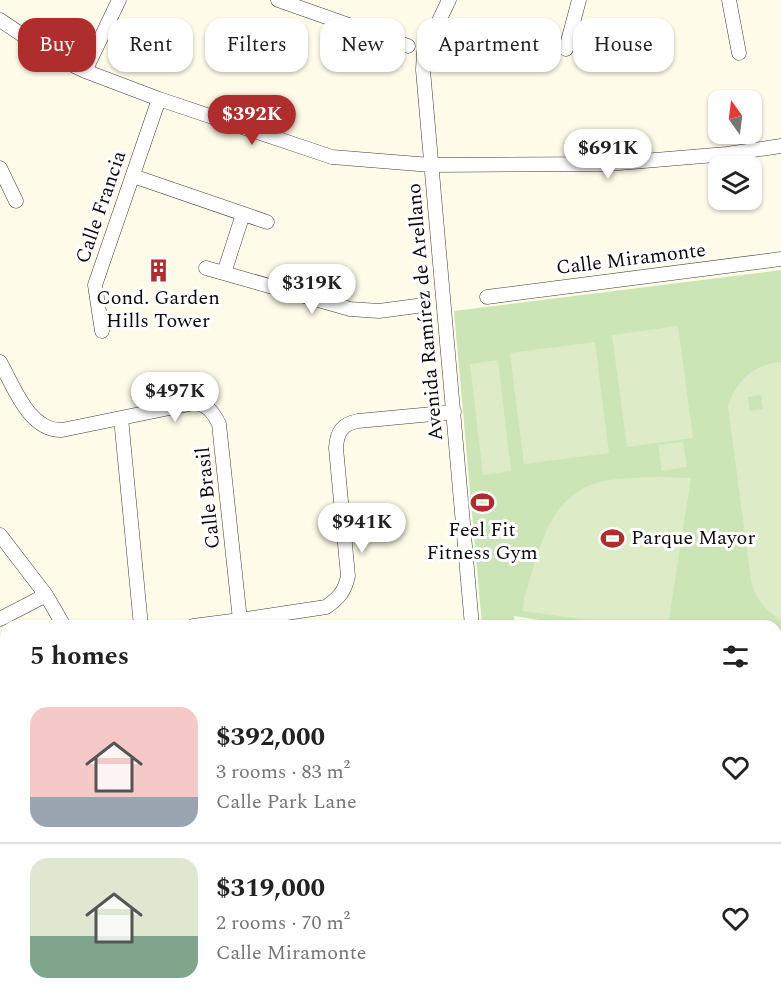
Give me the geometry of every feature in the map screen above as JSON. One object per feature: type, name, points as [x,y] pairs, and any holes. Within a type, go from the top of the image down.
[{"type":"street","points":[[96,48],[119,0]]},
{"type":"street","points":[[278,0],[408,46]]},
{"type":"street","name":"Avenida Ramírez de Arellano","points":[[449,0],[424,52],[423,70],[471,620]]},
{"type":"street","points":[[566,49],[579,0]]},
{"type":"street","points":[[729,0],[740,53]]},
{"type":"street","points":[[0,20],[18,32]]},
{"type":"street","points":[[88,72],[159,99],[332,157],[431,165],[607,164],[727,154],[781,146]]},
{"type":"street","name":"Calle Francia","points":[[102,331],[95,285],[159,99]]},
{"type":"street","points":[[0,168],[16,201]]},
{"type":"street","points":[[133,176],[267,222]]},
{"type":"street","points":[[224,273],[243,214]]},
{"type":"street","name":"Calle Miramonte","points":[[487,297],[781,259]]},
{"type":"street","points":[[206,268],[350,309],[379,310],[424,305]]},
{"type":"street","name":"Calle Brasil","points":[[0,362],[31,416],[50,430],[62,430],[194,403],[203,404],[214,414],[219,424],[240,620]]},
{"type":"street","points":[[240,620],[326,607],[345,590],[348,576],[336,448],[341,427],[350,422],[454,411]]},
{"type":"street","points":[[121,418],[140,620]]},
{"type":"street","points":[[0,535],[46,595],[61,620]]},
{"type":"street","points":[[0,619],[46,595]]},
{"type":"green space","points":[[781,270],[781,620],[539,620],[514,616],[514,620],[482,620],[454,311]]},
{"type":"green space","points":[[678,326],[693,438],[627,447],[612,335]]},
{"type":"green space","points":[[595,342],[609,453],[524,464],[510,353]]},
{"type":"green space","points":[[498,360],[511,471],[483,475],[470,364]]},
{"type":"green space","points":[[781,362],[781,620],[762,603],[755,593],[751,580],[728,406],[731,397],[747,375],[771,363]],"holes":[[[761,395],[763,409],[750,411],[748,397]]]},
{"type":"green space","points":[[683,442],[687,467],[662,471],[658,445]]},
{"type":"green space","name":"Parque Mayor","points":[[627,478],[691,478],[669,620],[587,620],[523,611],[524,599],[540,547],[555,515],[566,501],[580,490],[604,481]]},
{"type":"place","name":"Cond. Garden Hills Tower","points":[[158,271]]},
{"type":"place","name":"Feel Fit Fitness Gym","points":[[482,502]]},
{"type":"place","name":"Parque Mayor","points":[[613,538]]}]
